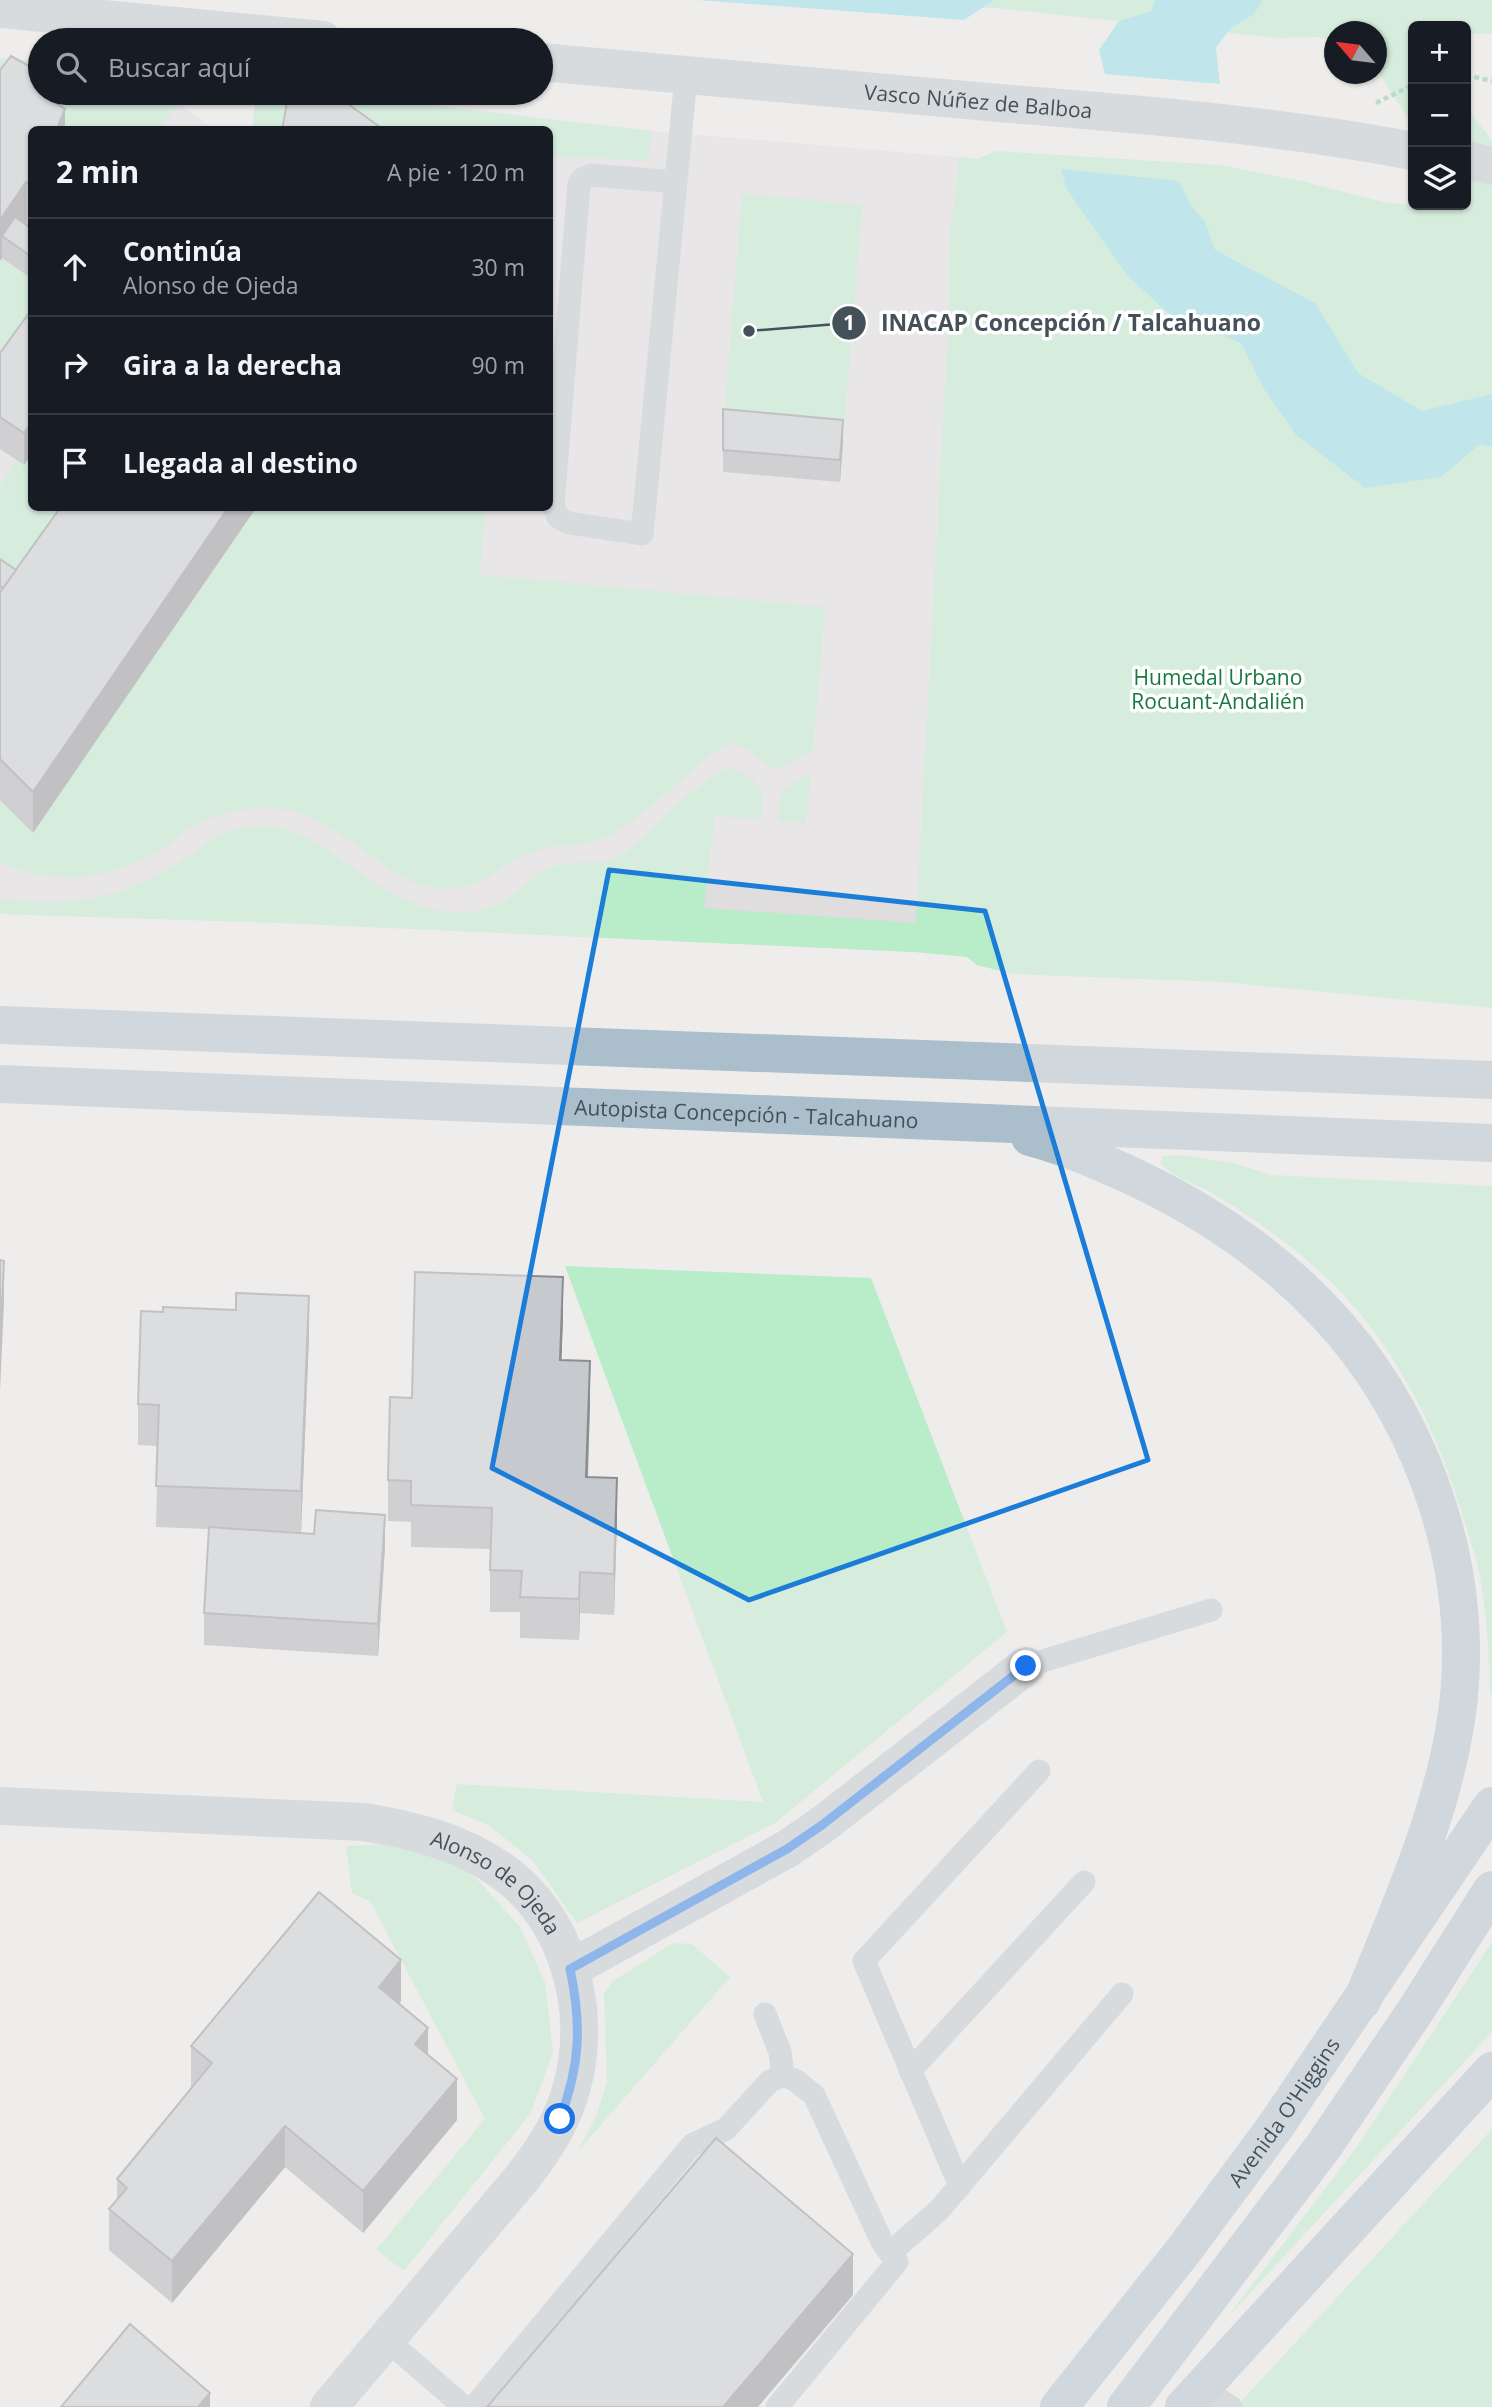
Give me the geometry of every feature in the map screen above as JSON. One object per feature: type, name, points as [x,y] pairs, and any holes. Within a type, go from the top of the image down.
[{"type":"main road","points":[[0,1025],[1492,1080]]},
{"type":"main road","name":"Autopista Concepción - Talcahuano","points":[[0,1084],[1492,1143]]},
{"type":"main road","points":[[974,1122],[1036,1138],[1098,1160],[1157,1188],[1243,1241],[1283,1272],[1323,1310],[1350,1341],[1389,1396],[1414,1445],[1433,1491],[1447,1539],[1457,1601],[1460,1683],[1455,1727],[1439,1791],[1400,1907],[1362,2001]]},
{"type":"main road","name":"Avenida O'Higgins","points":[[1059,2407],[1184,2250],[1275,2127],[1492,1806]]},
{"type":"main road","points":[[1126,2407],[1322,2147],[1416,2010],[1492,1890]]},
{"type":"main road","points":[[1206,2401],[1492,2071]]},
{"type":"street","points":[[0,9],[198,28]]},
{"type":"street","name":"Vasco Núñez de Balboa","points":[[553,63],[1204,120],[1408,149]]},
{"type":"street","points":[[1471,161],[1492,166]]},
{"type":"street","points":[[570,1969],[787,1849],[822,1825],[1026,1666]]},
{"type":"street","name":"Alonso de Ojeda","points":[[0,1806],[363,1822],[403,1828],[442,1840],[504,1872],[545,1915],[570,1969],[579,2027],[578,2056],[572,2085],[560,2119],[544,2150],[329,2407]]},
{"type":"lane","points":[[676,182],[591,175],[582,179],[579,184],[553,505],[558,517],[569,523],[642,534],[687,77]]},
{"type":"lane","points":[[1026,1666],[1211,1610]]},
{"type":"lane","points":[[960,2186],[864,1961],[1039,1771]]},
{"type":"lane","points":[[911,2071],[1084,1882]]},
{"type":"lane","points":[[890,2253],[939,2210],[1122,1994]]},
{"type":"lane","points":[[765,2014],[780,2052],[783,2075]]},
{"type":"lane","points":[[474,2407],[692,2145],[726,2129],[770,2081],[783,2075],[795,2080],[814,2095],[882,2242],[897,2262],[777,2407]]},
{"type":"lane","points":[[386,2339],[464,2407]]},
{"type":"path","points":[[1471,76],[1492,81]]},
{"type":"highlighted area","points":[[609,870],[985,911],[1148,1460],[749,1600],[492,1468]]},
{"type":"shaded area","points":[[0,58],[28,61],[28,105],[181,105],[208,126],[28,126],[28,511],[553,511],[553,126],[252,126],[255,105],[430,105],[652,131],[958,157],[915,952],[280,923],[0,914]]},
{"type":"green space","points":[[886,0],[1492,0],[1492,33],[1471,34],[1471,21],[1408,21],[1408,119],[1386,84],[1387,21],[1324,21],[1324,38],[1278,38],[1005,9]]},
{"type":"green space","points":[[0,58],[28,61],[28,105],[177,105],[161,126],[63,126],[52,120],[0,112]]},
{"type":"green space","points":[[255,105],[430,105],[652,131],[648,161],[553,156],[553,126],[252,126]]},
{"type":"green space","name":"Humedal Urbano Rocuant-Andalién","points":[[1471,113],[1492,141],[1492,1008],[1221,982],[1012,974],[977,965],[967,957],[914,952],[280,923],[0,914],[0,898],[69,902],[91,899],[135,886],[177,864],[209,841],[227,832],[264,826],[281,828],[312,840],[383,888],[414,904],[447,912],[481,910],[505,901],[549,868],[604,861],[620,855],[637,844],[685,798],[727,768],[737,770],[758,785],[763,795],[760,819],[715,816],[704,908],[916,923],[949,312],[950,230],[956,195],[958,157],[977,159],[997,151],[1220,165],[1302,181],[1383,202],[1408,205],[1408,210],[1471,210]]},
{"type":"green space","points":[[742,194],[862,205],[843,442],[723,431]]},
{"type":"green space","points":[[2,258],[28,277],[28,346],[0,385]]},
{"type":"green space","points":[[28,458],[28,511],[86,511],[24,597],[0,580],[0,486],[17,459],[24,464]]},
{"type":"green space","points":[[254,511],[485,511],[480,575],[825,607],[813,749],[796,760],[775,768],[732,743],[705,759],[615,833],[588,843],[538,850],[511,862],[478,882],[465,886],[431,887],[412,882],[320,822],[285,809],[266,807],[238,810],[208,819],[146,857],[105,873],[85,876],[44,875],[0,863],[0,800],[33,832]]},
{"type":"green space","points":[[811,773],[806,823],[778,821],[782,790]]},
{"type":"green space","points":[[1180,1155],[1233,1163],[1272,1175],[1492,1186],[1492,1695],[1484,1606],[1476,1559],[1442,1456],[1408,1385],[1365,1319],[1310,1263],[1240,1211],[1179,1177],[1160,1163],[1163,1156]]},
{"type":"green space","points":[[565,1266],[871,1278],[1007,1632],[775,1823],[577,1923],[533,1861],[488,1825],[452,1810],[457,1784],[763,1802]]},
{"type":"green space","points":[[398,1844],[443,1857],[477,1879],[520,1927],[545,1982],[553,2052],[531,2113],[404,2271],[376,2250],[485,2119],[370,1901],[352,1894],[346,1846]]},
{"type":"green space","points":[[1492,1942],[1492,2032],[1226,2319],[1358,2145]]},
{"type":"green space","points":[[673,1943],[692,1944],[730,1977],[578,2151],[596,2117],[607,2081],[604,1994],[613,1981]]},
{"type":"green space","points":[[1492,2129],[1492,2407],[1236,2407]]},
{"type":"water","points":[[697,0],[994,0],[964,20]]},
{"type":"water","points":[[1155,0],[1263,0],[1254,14],[1230,29],[1216,48],[1220,84],[1105,74],[1099,50],[1119,21],[1152,11]]},
{"type":"water","points":[[1061,169],[1179,181],[1191,205],[1205,222],[1215,250],[1315,303],[1358,373],[1422,411],[1492,394],[1492,447],[1480,444],[1441,477],[1365,488],[1296,435],[1264,389],[1241,343],[1168,313],[1128,276],[1067,190]]},
{"type":"building","points":[[11,56],[28,65],[28,105],[59,105],[65,109],[58,126],[28,126],[28,183],[26,182],[0,220],[0,70]]},
{"type":"building","points":[[287,105],[350,105],[378,126],[283,126]]},
{"type":"building","points":[[15,217],[28,226],[28,254],[2,236]]},
{"type":"building","points":[[28,314],[28,428],[24,433],[0,417],[0,353]]},
{"type":"building","points":[[723,409],[843,420],[840,460],[723,450]]},
{"type":"building","points":[[58,511],[226,511],[33,792],[0,759],[0,592]]},
{"type":"building","points":[[0,559],[16,570],[3,588],[0,586]]},
{"type":"building","points":[[0,1260],[4,1261],[0,1350]]},
{"type":"building","points":[[415,1272],[563,1277],[560,1360],[590,1361],[586,1477],[617,1478],[614,1574],[580,1572],[579,1599],[520,1597],[522,1571],[490,1570],[492,1508],[411,1505],[411,1481],[388,1480],[390,1397],[412,1398]]},
{"type":"building","points":[[236,1293],[309,1296],[301,1491],[156,1486],[159,1405],[138,1404],[141,1311],[163,1312],[163,1307],[236,1310]]},
{"type":"building","points":[[316,1510],[385,1515],[378,1624],[204,1613],[209,1527],[314,1534]]},
{"type":"building","points":[[319,1892],[401,1960],[379,1987],[428,2028],[415,2044],[457,2079],[363,2191],[285,2126],[172,2261],[109,2209],[127,2188],[117,2179],[212,2063],[191,2046]]},
{"type":"building","points":[[716,2138],[853,2254],[723,2407],[487,2407]]},
{"type":"building","points":[[130,2324],[210,2393],[198,2407],[61,2407]]},
{"type":"place","name":"INACAP Concepción / Talcahuano","points":[[749,331]]},
{"type":"route","points":[[560,2119],[572,2085],[578,2056],[579,2027],[570,1969],[787,1849],[822,1825],[1026,1666]]}]
